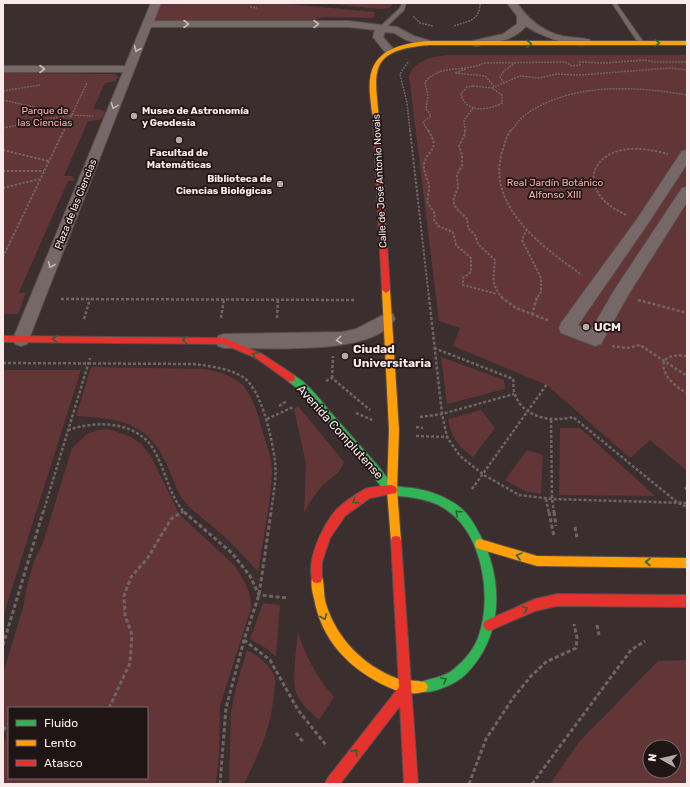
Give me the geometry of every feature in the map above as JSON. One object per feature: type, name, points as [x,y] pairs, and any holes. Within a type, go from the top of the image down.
[{"type":"street","name":"Plaza de las Ciencias","points":[[21,339],[156,3]]},
{"type":"street","points":[[512,3],[527,23],[548,35],[566,40],[590,43]]},
{"type":"street","points":[[476,43],[517,32],[522,25],[521,17]]},
{"type":"street","points":[[147,24],[348,24],[397,30],[410,38],[426,43]]},
{"type":"street","points":[[381,29],[378,37],[390,50],[404,45],[426,43],[687,43]]},
{"type":"street","name":"Calle de José Antonio Novais","points":[[387,319],[373,75],[379,59],[390,50]]},
{"type":"street","points":[[3,69],[129,69]]},
{"type":"street","points":[[687,154],[642,222],[598,282],[567,328],[595,339],[621,293],[687,191]]},
{"type":"street","name":"Avenida Complutense","points":[[3,339],[224,341],[334,340],[349,338],[374,329],[387,319]]},
{"type":"street","name":"Avenida Complutense","points":[[387,319],[394,430],[392,490],[406,688],[411,784]]},
{"type":"street","name":"Avenida Complutense","points":[[224,341],[258,356],[284,372],[306,391],[392,490]]},
{"type":"street","name":"Avenida Complutense","points":[[392,490],[414,492],[444,502],[458,512],[472,527],[480,544],[489,577],[492,605],[489,624],[482,646],[474,659],[459,673],[436,684],[406,688],[372,674],[354,661],[331,633],[322,613],[317,594],[316,572],[322,544],[333,522],[348,505],[366,493],[392,490]]},
{"type":"street","points":[[480,544],[537,561],[687,563]]},
{"type":"street","points":[[489,624],[535,606],[557,600],[687,601]]},
{"type":"street","points":[[332,784],[406,688]]},
{"type":"lane","points":[[381,29],[402,9],[404,3]]},
{"type":"lane","points":[[614,3],[641,43]]},
{"type":"path","points":[[448,27],[455,26],[475,18],[480,12],[480,3]]},
{"type":"path","points":[[408,13],[420,23],[433,26]]},
{"type":"path","points":[[687,62],[654,62],[645,60],[604,63],[586,61],[580,62],[580,65],[576,67],[570,66],[565,62],[484,63],[455,73],[485,76],[493,87],[502,95],[502,103],[498,106],[487,109],[474,107],[463,102],[461,98],[463,90],[474,86],[493,87],[520,76],[540,78],[556,74],[580,75],[670,68],[687,70]]},
{"type":"path","points":[[412,61],[407,63],[400,74],[407,103],[434,348],[442,414],[447,438],[460,456],[484,475],[520,495],[552,500],[687,503]]},
{"type":"path","points":[[504,83],[500,77],[504,71],[516,63]]},
{"type":"path","points":[[472,67],[437,72],[425,82],[428,97],[426,109],[431,116],[423,122],[426,130],[433,138],[434,142],[428,159],[424,162],[424,168],[429,186],[428,202],[435,214],[434,220],[438,226],[453,232],[453,242],[456,248],[471,258],[471,272],[463,278],[463,285],[497,294],[524,312],[555,322]]},
{"type":"path","points":[[3,257],[48,161],[88,82]]},
{"type":"path","points":[[598,282],[583,275],[553,255],[527,230],[514,213],[503,192],[499,171],[500,152],[507,136],[518,122],[534,110],[552,100],[574,94],[624,88],[687,95]]},
{"type":"path","points":[[3,100],[71,115],[97,116]]},
{"type":"path","points":[[474,107],[464,120],[466,134],[459,146],[462,155],[462,165],[457,175],[458,187],[453,201],[456,208],[467,219],[468,228],[475,235],[478,244],[495,260],[492,281],[497,294]]},
{"type":"path","points":[[3,128],[71,115]]},
{"type":"path","points":[[642,222],[621,212],[601,197],[595,186],[593,176],[595,167],[601,159],[610,153],[622,150],[637,149],[668,154]]},
{"type":"path","points":[[3,150],[48,161]]},
{"type":"path","points":[[3,171],[44,171]]},
{"type":"path","points":[[3,188],[40,179]]},
{"type":"path","points":[[527,230],[522,240],[528,249],[531,262],[541,278],[541,292],[538,295],[532,315]]},
{"type":"path","points":[[621,293],[654,305],[687,313]]},
{"type":"path","points":[[61,299],[356,300]]},
{"type":"path","points":[[84,319],[90,299]]},
{"type":"path","points":[[220,318],[224,300]]},
{"type":"path","points":[[277,318],[278,300]]},
{"type":"path","points":[[612,346],[627,348],[640,345],[687,376]]},
{"type":"path","points":[[434,348],[513,379],[514,394],[528,411],[541,418],[551,420],[565,420],[573,417],[678,503],[687,507]]},
{"type":"path","points":[[332,378],[333,354]]},
{"type":"path","points":[[687,356],[676,355],[669,357],[664,361],[663,366],[666,379],[678,390],[687,393]]},
{"type":"path","points":[[3,645],[90,357]]},
{"type":"path","points":[[3,363],[192,364],[213,366],[230,371],[244,378],[256,394],[267,419],[275,462],[273,499],[259,595],[244,640],[226,708],[220,784]]},
{"type":"path","points":[[322,383],[332,378]]},
{"type":"path","points":[[332,378],[370,410]]},
{"type":"path","points":[[472,489],[484,475],[547,384]]},
{"type":"path","points":[[420,417],[442,414],[514,394]]},
{"type":"path","points":[[267,419],[296,405]]},
{"type":"path","points":[[551,420],[552,500],[556,526]]},
{"type":"path","points":[[68,430],[85,424],[102,423],[120,426],[134,432],[151,444],[164,476],[183,511],[222,542],[236,556],[251,576],[259,595]]},
{"type":"path","points":[[411,436],[447,438]]},
{"type":"path","points":[[546,499],[556,543]]},
{"type":"path","points":[[109,707],[130,663],[132,635],[125,615],[124,596],[131,577],[147,559],[171,519],[183,511]]},
{"type":"path","points":[[259,595],[288,598]]},
{"type":"path","points":[[469,784],[473,777],[479,753],[491,729],[534,671],[560,654],[570,652],[576,648],[577,638],[573,620]]},
{"type":"path","points":[[244,640],[270,660],[291,699],[313,730]]},
{"type":"path","points":[[532,784],[631,650],[645,641]]},
{"type":"path","points":[[296,733],[304,743]]},
{"type":"green space","points":[[160,3],[278,3],[375,12],[373,18],[325,17],[306,21],[153,22]]},
{"type":"green space","points":[[320,3],[394,3],[389,8],[381,9]]},
{"type":"green space","name":"Real Jardín Botánico Alfonso XIII","points":[[447,55],[687,55],[687,471],[650,440],[630,458],[547,385],[453,346],[460,328],[439,321],[409,76],[415,66],[424,60]]},
{"type":"green space","name":"Parque de las Ciencias","points":[[3,73],[115,74],[118,77],[116,81],[105,83],[93,109],[102,110],[105,112],[104,115],[98,120],[88,121],[64,176],[72,176],[75,181],[68,181],[20,290],[19,293],[26,293],[18,314],[3,314]]},
{"type":"green space","points":[[441,357],[504,380],[505,389],[447,404]]},
{"type":"green space","points":[[91,367],[205,369],[219,372],[231,377],[246,389],[255,408],[272,464],[268,511],[258,572],[229,541],[185,502],[177,490],[160,452],[152,441],[142,432],[120,421],[76,416]]},
{"type":"green space","points":[[3,370],[81,370],[3,617]]},
{"type":"green space","points":[[298,406],[344,462],[341,469],[317,492],[304,513],[306,464],[294,409]]},
{"type":"green space","points":[[481,410],[495,428],[473,457],[456,441],[451,431],[448,419]]},
{"type":"green space","points":[[560,428],[580,428],[655,496],[559,495]]},
{"type":"green space","points":[[108,429],[129,436],[141,444],[151,456],[179,514],[234,565],[244,580],[250,596],[251,608],[220,706],[219,754],[216,784],[3,784],[3,751],[6,734],[3,725],[3,673],[23,608],[34,561],[43,543],[72,448],[87,434],[98,430]]},
{"type":"green space","points":[[527,450],[543,455],[541,494],[525,491],[505,480]]},
{"type":"green space","points":[[263,603],[280,605],[276,657],[267,649],[250,639]]},
{"type":"green space","points":[[298,631],[312,666],[334,697],[319,720],[302,703],[298,697],[294,683]]},
{"type":"green space","points":[[247,650],[264,661],[273,673],[275,681],[272,706],[264,740],[244,784],[229,784],[231,712],[236,687]]},
{"type":"green space","points":[[687,660],[687,784],[550,784],[579,742],[658,661]]},
{"type":"traffic: fast","points":[[291,378],[307,391],[392,490]]},
{"type":"traffic: fast","points":[[392,490],[427,496],[444,502],[458,512],[471,528],[481,548],[488,570],[491,593],[490,616],[484,638],[474,657],[455,676],[441,682],[422,687]]},
{"type":"traffic: slow","points":[[376,118],[372,85],[376,66],[380,59],[386,54],[410,45],[427,43],[687,43]]},
{"type":"traffic: slow","points":[[386,290],[394,430],[392,490],[396,541]]},
{"type":"traffic: slow","points":[[480,544],[537,561],[687,563]]},
{"type":"traffic: slow","points":[[317,578],[323,613],[334,635],[348,654],[362,666],[389,681],[399,685],[422,687]]},
{"type":"traffic: jam","points":[[376,118],[386,290]]},
{"type":"traffic: jam","points":[[3,339],[224,341],[259,356],[291,378]]},
{"type":"traffic: jam","points":[[317,578],[317,562],[325,535],[341,512],[368,493],[392,490]]},
{"type":"traffic: jam","points":[[396,541],[411,784]]},
{"type":"traffic: jam","points":[[489,625],[535,605],[557,600],[687,601]]},
{"type":"traffic: jam","points":[[332,784],[406,688]]},
{"type":"place","name":"Museo de Astronomía y Geodesia","points":[[134,116]]},
{"type":"place","name":"Facultad de Matemáticas","points":[[179,140]]},
{"type":"place","name":"Biblioteca de Ciencias Biológicas","points":[[280,184]]},
{"type":"place","name":"UCM","points":[[586,327]]},
{"type":"place","name":"Ciudad Universitaria","points":[[345,356]]}]
